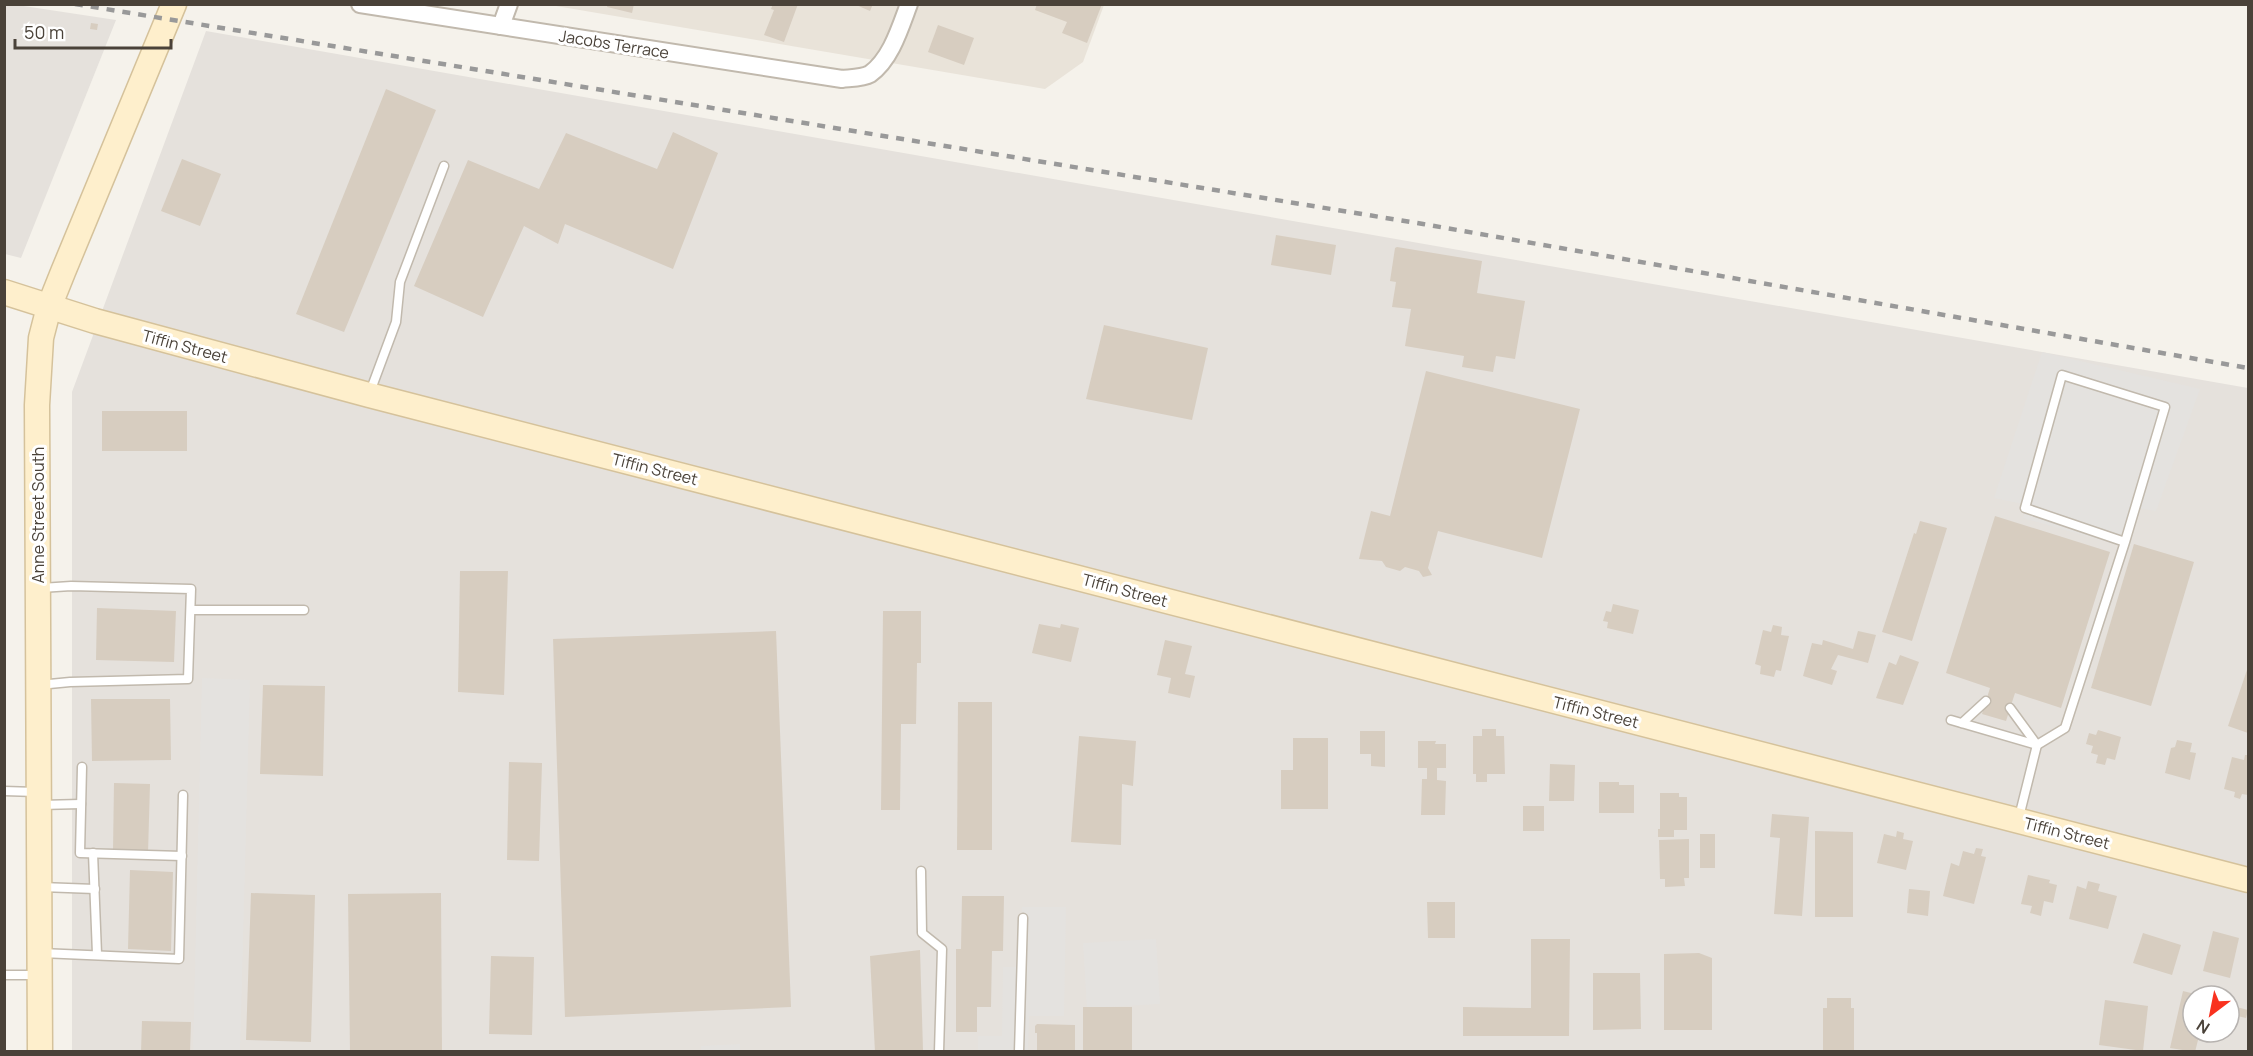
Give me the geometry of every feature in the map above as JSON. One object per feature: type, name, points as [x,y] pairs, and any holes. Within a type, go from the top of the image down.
[{"type":"street","name":"Anne Street South","points":[[40,1052],[37,405],[40,338],[49,308],[174,4]]},
{"type":"street","name":"Jacobs Terrace","points":[[360,4],[842,79],[868,75],[884,58],[896,38],[909,4]]},
{"type":"street","points":[[501,26],[509,4]]},
{"type":"street","name":"Tiffin Street","points":[[4,292],[49,308],[369,395],[2248,880]]},
{"type":"lane","points":[[369,395],[396,322],[400,282],[444,166]]},
{"type":"lane","points":[[2018,821],[2037,745],[2065,728],[2125,542],[2165,407],[2062,375],[2025,508],[2125,542]]},
{"type":"lane","points":[[38,588],[71,586],[191,590],[188,679],[39,685]]},
{"type":"lane","points":[[191,610],[304,610]]},
{"type":"lane","points":[[1962,723],[1986,701]]},
{"type":"lane","points":[[2010,708],[2037,745]]},
{"type":"lane","points":[[1951,720],[2037,745]]},
{"type":"lane","points":[[82,768],[80,853],[182,856]]},
{"type":"lane","points":[[4,791],[81,804]]},
{"type":"lane","points":[[4,975],[40,964],[97,954],[179,959],[183,795]]},
{"type":"lane","points":[[93,853],[97,954]]},
{"type":"lane","points":[[921,871],[922,933],[942,949],[939,1052]]},
{"type":"lane","points":[[40,887],[95,889]]},
{"type":"lane","points":[[1019,1052],[1023,918]]},
{"type":"shaded area","points":[[4,5],[116,20],[21,258],[5,254]]},
{"type":"shaded area","points":[[550,5],[1104,5],[1083,62],[1045,89]]},
{"type":"shaded area","points":[[206,31],[2248,388],[2248,1051],[72,1052],[72,392]]},
{"type":"shaded area","points":[[2042,352],[2200,389],[2156,511],[2138,508],[2124,547],[2023,518],[2028,505],[1994,498]]},
{"type":"shaded area","points":[[202,678],[250,680],[240,1051],[193,1051]]},
{"type":"shaded area","points":[[1022,907],[1066,907],[1064,1016],[1029,1016],[1028,1051],[978,1052],[978,1036],[1002,1036],[1003,967],[1021,967]]},
{"type":"shaded area","points":[[1156,939],[1160,1004],[1087,1008],[1083,943]]},
{"type":"shaded area","points":[[740,1044],[740,1051],[701,1051],[701,1046]]},
{"type":"building","points":[[608,4],[634,4],[632,13],[607,7]]},
{"type":"building","points":[[773,4],[798,4],[784,42],[764,35],[774,10],[771,9]]},
{"type":"building","points":[[854,4],[873,4],[870,11]]},
{"type":"building","points":[[1037,4],[1102,4],[1087,43],[1062,33],[1067,22],[1035,10]]},
{"type":"building","points":[[91,23],[98,24],[97,30],[90,29]]},
{"type":"building","points":[[938,25],[974,38],[964,65],[928,52]]},
{"type":"building","points":[[386,89],[436,110],[344,332],[296,314]]},
{"type":"building","points":[[673,132],[718,153],[673,269],[565,224],[558,244],[524,226],[483,317],[414,286],[468,160],[539,189],[566,133],[657,169]]},
{"type":"building","points":[[182,159],[221,174],[200,226],[161,211]]},
{"type":"building","points":[[1276,235],[1336,245],[1331,275],[1271,265]]},
{"type":"building","points":[[1397,247],[1482,261],[1477,293],[1525,301],[1515,359],[1496,356],[1493,372],[1462,367],[1464,356],[1405,346],[1411,309],[1392,307],[1396,282],[1390,281]]},
{"type":"building","points":[[1104,325],[1208,348],[1192,420],[1086,399]]},
{"type":"building","points":[[1426,371],[1580,409],[1542,558],[1438,531],[1428,568],[1432,575],[1423,577],[1419,571],[1405,567],[1400,571],[1386,567],[1382,561],[1359,559],[1371,511],[1390,516]]},
{"type":"building","points":[[102,411],[187,411],[187,451],[102,451]]},
{"type":"building","points":[[1995,516],[2110,552],[2061,708],[2015,693],[2006,721],[1982,714],[1990,688],[1946,673]]},
{"type":"building","points":[[1920,521],[1947,528],[1912,641],[1882,632]]},
{"type":"building","points":[[2134,544],[2194,562],[2151,706],[2091,688]]},
{"type":"building","points":[[460,571],[508,571],[504,695],[458,692]]},
{"type":"building","points":[[1613,604],[1639,610],[1633,634],[1607,628],[1608,622],[1603,621],[1606,611],[1611,612]]},
{"type":"building","points":[[97,608],[176,611],[174,662],[96,660]]},
{"type":"building","points":[[883,611],[921,611],[921,663],[917,663],[916,724],[901,724],[900,810],[881,810]]},
{"type":"building","points":[[1039,624],[1060,628],[1061,624],[1079,628],[1071,662],[1032,653]]},
{"type":"building","points":[[1773,625],[1782,627],[1781,635],[1789,636],[1781,671],[1776,670],[1774,677],[1760,674],[1761,666],[1755,664],[1763,630],[1771,632]]},
{"type":"building","points":[[776,631],[791,1007],[565,1017],[553,639]]},
{"type":"building","points":[[1858,631],[1876,635],[1868,663],[1838,655],[1831,669],[1837,671],[1832,685],[1803,676],[1812,643],[1822,645],[1823,640],[1853,649]]},
{"type":"building","points":[[1165,640],[1192,646],[1185,674],[1195,676],[1190,698],[1168,693],[1171,678],[1157,675]]},
{"type":"building","points":[[1900,655],[1919,662],[1903,705],[1876,698],[1889,662],[1896,665]]},
{"type":"building","points":[[2248,667],[2248,733],[2228,726]]},
{"type":"building","points":[[263,685],[325,686],[323,776],[260,774]]},
{"type":"building","points":[[91,699],[170,699],[171,760],[92,761]]},
{"type":"building","points":[[958,702],[992,702],[992,850],[957,850]]},
{"type":"building","points":[[1482,729],[1496,729],[1496,736],[1504,736],[1505,774],[1487,774],[1487,782],[1476,782],[1476,774],[1473,774],[1473,736],[1482,736]]},
{"type":"building","points":[[2098,730],[2121,737],[2115,760],[2107,758],[2105,765],[2096,763],[2098,755],[2091,753],[2093,746],[2086,744],[2089,733],[2096,735]]},
{"type":"building","points":[[1360,731],[1385,731],[1385,767],[1371,766],[1371,754],[1360,754]]},
{"type":"building","points":[[1079,736],[1136,741],[1133,786],[1122,784],[1121,845],[1071,842]]},
{"type":"building","points":[[1293,738],[1328,738],[1328,809],[1281,809],[1281,770],[1293,770]]},
{"type":"building","points":[[2177,740],[2192,743],[2190,752],[2196,753],[2190,780],[2165,773],[2171,748],[2175,747]]},
{"type":"building","points":[[1418,741],[1436,741],[1435,744],[1446,744],[1446,768],[1437,768],[1437,780],[1446,781],[1445,815],[1421,815],[1422,779],[1427,779],[1427,768],[1418,768]]},
{"type":"building","points":[[2245,755],[2248,755],[2248,795],[2242,794],[2240,799],[2234,797],[2235,792],[2224,789],[2232,757],[2244,760]]},
{"type":"building","points":[[509,762],[542,763],[539,861],[507,860]]},
{"type":"building","points":[[1550,764],[1575,765],[1574,801],[1549,801]]},
{"type":"building","points":[[1599,782],[1634,785],[1634,813],[1599,813]]},
{"type":"building","points":[[114,783],[150,784],[148,853],[113,851]]},
{"type":"building","points":[[1660,793],[1679,793],[1679,797],[1687,797],[1687,830],[1674,830],[1674,837],[1658,837]]},
{"type":"building","points":[[1523,806],[1544,806],[1544,831],[1523,831]]},
{"type":"building","points":[[1772,814],[1809,817],[1802,916],[1774,914],[1780,838],[1770,837]]},
{"type":"building","points":[[1815,831],[1853,832],[1853,917],[1815,917]]},
{"type":"building","points":[[1897,831],[1904,833],[1903,839],[1913,841],[1906,870],[1877,863],[1884,834],[1896,837]]},
{"type":"building","points":[[1700,834],[1715,834],[1715,868],[1700,868]]},
{"type":"building","points":[[1689,839],[1689,878],[1684,878],[1685,886],[1665,887],[1665,879],[1660,879],[1659,840]]},
{"type":"building","points":[[1976,848],[1983,849],[1981,856],[1986,857],[1974,904],[1943,896],[1951,863],[1959,866],[1963,851],[1974,854]]},
{"type":"building","points":[[130,870],[173,872],[171,951],[128,949]]},
{"type":"building","points":[[2028,875],[2050,880],[2049,883],[2057,885],[2053,903],[2044,901],[2041,916],[2030,913],[2032,906],[2021,904]]},
{"type":"building","points":[[2088,881],[2100,884],[2098,891],[2117,896],[2108,929],[2069,919],[2077,886],[2086,889]]},
{"type":"building","points":[[1909,889],[1930,891],[1928,916],[1907,913]]},
{"type":"building","points":[[251,893],[315,895],[311,1042],[246,1040]]},
{"type":"building","points":[[441,893],[442,1052],[350,1052],[348,894]]},
{"type":"building","points":[[962,896],[1004,896],[1003,951],[992,951],[991,1007],[977,1007],[977,1032],[956,1032],[956,949],[961,949]]},
{"type":"building","points":[[1427,902],[1455,902],[1455,938],[1428,938]]},
{"type":"building","points":[[2213,931],[2239,938],[2230,978],[2203,971]]},
{"type":"building","points":[[2143,933],[2181,945],[2172,975],[2133,963]]},
{"type":"building","points":[[1531,939],[1570,939],[1569,1036],[1463,1036],[1463,1007],[1531,1008]]},
{"type":"building","points":[[920,950],[923,1050],[875,1052],[870,956]]},
{"type":"building","points":[[1699,953],[1712,958],[1712,1030],[1664,1030],[1664,954]]},
{"type":"building","points":[[491,956],[534,957],[532,1035],[489,1034]]},
{"type":"building","points":[[1593,973],[1640,973],[1641,1029],[1593,1030]]},
{"type":"building","points":[[1827,998],[1851,998],[1851,1008],[1854,1008],[1854,1052],[1823,1052],[1823,1008],[1827,1008]]},
{"type":"building","points":[[2105,1000],[2148,1006],[2143,1051],[2099,1045]]},
{"type":"building","points":[[2181,1000],[2181,1044],[2197,1044],[2195,1052],[2170,1048]]},
{"type":"building","points":[[1083,1007],[1132,1007],[1132,1052],[1083,1052]]},
{"type":"building","points":[[2241,1008],[2248,1010],[2246,1018],[2241,1017]]},
{"type":"building","points":[[142,1021],[191,1022],[190,1052],[141,1052]]},
{"type":"building","points":[[1037,1024],[1075,1025],[1075,1052],[1037,1052],[1035,1026]]},
{"type":"railway","points":[[75,4],[1423,224],[2248,368]]}]
